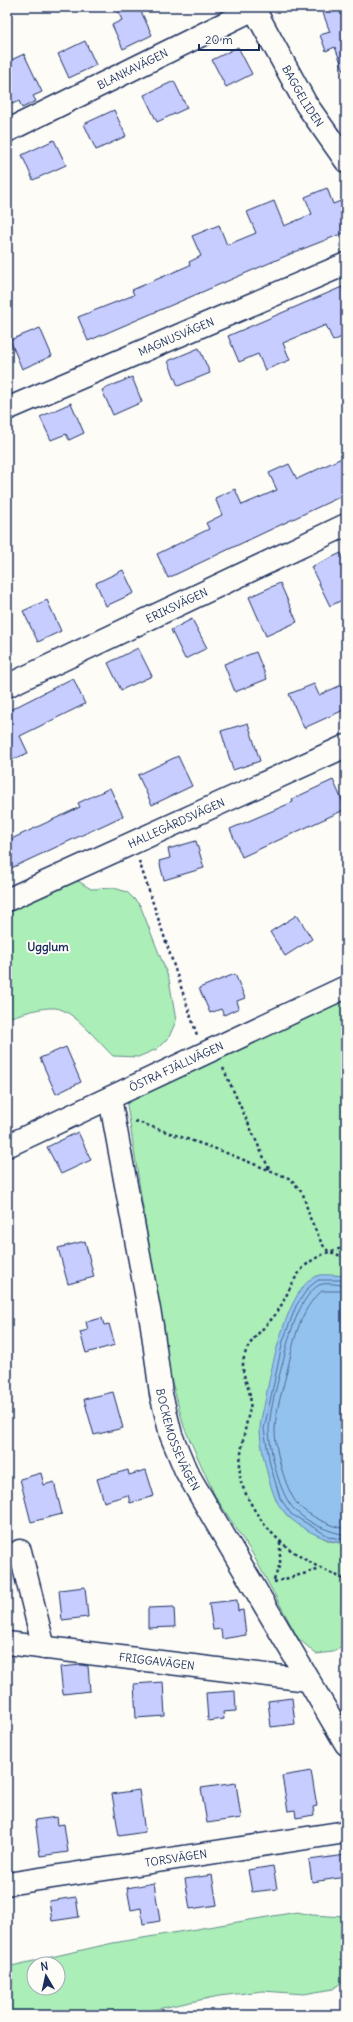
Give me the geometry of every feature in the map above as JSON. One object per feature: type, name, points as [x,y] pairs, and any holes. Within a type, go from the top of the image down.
[{"type":"street","name":"BLANKAVÄGEN","points":[[7,131],[255,8]]},
{"type":"street","name":"BAGGELIDEN","points":[[255,8],[306,104],[346,161]]},
{"type":"street","name":"MAGNUSVÄGEN","points":[[7,409],[346,264]]},
{"type":"street","name":"ERIKSVÄGEN","points":[[7,686],[346,525]]},
{"type":"street","name":"HALLEGÅRDSVÄGEN","points":[[7,900],[346,746]]},
{"type":"street","name":"ÖSTRA FJÄLLVÄGEN","points":[[7,1146],[112,1106],[209,1050],[346,986]]},
{"type":"street","name":"BOCKEMOSSEVÄGEN","points":[[112,1106],[152,1326],[162,1394],[171,1435],[186,1471],[266,1589],[308,1680],[346,1744]]},
{"type":"street","points":[[20,1551],[44,1648]]},
{"type":"street","name":"FRIGGAVÄGEN","points":[[7,1643],[308,1680]]},
{"type":"street","name":"TORSVÄGEN","points":[[7,1884],[346,1832]]},
{"type":"path","points":[[138,859],[209,1050],[269,1169]]},
{"type":"path","points":[[112,1106],[269,1169],[291,1180],[303,1194],[310,1218],[322,1244],[328,1251],[346,1258]]},
{"type":"path","points":[[346,1247],[328,1251],[305,1266],[288,1290],[276,1313],[258,1331],[248,1346],[243,1364],[252,1399],[239,1467],[241,1484],[254,1509],[269,1531],[280,1542],[312,1565],[346,1580]]},
{"type":"path","points":[[266,1589],[280,1564],[280,1542]]},
{"type":"path","points":[[266,1589],[321,1569]]},
{"type":"green space","points":[[63,880],[78,881],[91,889],[114,888],[127,892],[140,905],[169,979],[176,1021],[169,1037],[157,1049],[138,1057],[113,1056],[78,1020],[70,1014],[55,1008],[37,1010],[7,1018],[7,904]]},
{"type":"green space","points":[[346,992],[346,1276],[332,1275],[260,1429],[266,1465],[276,1500],[288,1517],[329,1541],[346,1544],[346,1645],[333,1652],[316,1654],[298,1638],[252,1553],[215,1496],[184,1427],[167,1363],[127,1105],[130,1096]]},
{"type":"green space","points":[[297,1912],[312,1915],[346,1917],[346,1979],[333,1989],[304,1994],[263,1991],[219,1996],[129,2015],[85,2015],[75,2012],[47,2015],[7,2015],[7,1967],[26,1963],[26,1996],[66,1996],[66,1956],[56,1956],[113,1943]]},
{"type":"water","points":[[319,1275],[346,1276],[346,1544],[326,1539],[306,1530],[281,1509],[273,1493],[263,1455],[260,1423],[276,1352],[289,1313],[297,1296],[306,1283]]},
{"type":"building","points":[[116,7],[139,7],[152,35],[123,49],[112,25],[122,20]]},
{"type":"building","points":[[339,7],[346,7],[346,71],[344,71],[335,47],[326,51],[320,35],[330,32],[323,13]]},
{"type":"building","points":[[85,41],[96,65],[69,78],[58,54]]},
{"type":"building","points":[[238,47],[252,74],[226,87],[212,60]]},
{"type":"building","points":[[24,54],[42,92],[33,96],[36,101],[22,108],[19,101],[12,104],[7,94],[7,62]]},
{"type":"building","points":[[174,81],[187,108],[157,122],[144,95]]},
{"type":"building","points":[[114,110],[126,136],[96,150],[84,124]]},
{"type":"building","points":[[54,140],[66,165],[33,180],[22,155]]},
{"type":"building","points":[[327,188],[333,204],[346,199],[346,232],[295,252],[88,341],[78,317],[134,295],[132,290],[190,265],[189,262],[201,256],[192,236],[219,225],[227,245],[256,233],[247,212],[274,201],[284,226],[312,214],[305,197]]},
{"type":"building","points":[[342,287],[346,297],[346,335],[333,341],[326,325],[283,343],[290,360],[265,370],[258,354],[239,362],[228,336]]},
{"type":"building","points":[[40,328],[52,356],[22,369],[10,340]]},
{"type":"building","points":[[199,348],[210,373],[178,386],[168,361]]},
{"type":"building","points":[[132,377],[142,402],[113,415],[102,390]]},
{"type":"building","points":[[71,403],[84,433],[69,440],[66,434],[51,440],[40,417]]},
{"type":"building","points":[[346,456],[346,494],[168,578],[157,554],[209,529],[206,523],[222,515],[215,498],[235,489],[242,505],[277,490],[269,473],[289,464],[297,479]]},
{"type":"building","points":[[341,553],[346,563],[346,598],[330,606],[311,567]]},
{"type":"building","points":[[123,570],[134,593],[106,606],[96,583]]},
{"type":"building","points":[[280,583],[297,622],[266,636],[249,597]]},
{"type":"building","points":[[47,600],[61,631],[38,642],[23,611]]},
{"type":"building","points":[[192,619],[207,648],[185,659],[171,630]]},
{"type":"building","points":[[138,648],[152,676],[121,690],[108,663]]},
{"type":"building","points":[[256,652],[267,679],[235,692],[224,664]]},
{"type":"building","points":[[73,678],[85,704],[20,736],[28,753],[7,762],[7,708],[8,711]]},
{"type":"building","points":[[346,683],[346,709],[304,728],[289,694],[314,684],[319,695]]},
{"type":"building","points":[[248,723],[260,761],[233,770],[221,731]]},
{"type":"building","points":[[178,756],[192,786],[152,805],[138,775]]},
{"type":"building","points":[[333,780],[346,809],[242,857],[230,829],[293,802],[292,799]]},
{"type":"building","points":[[110,788],[123,816],[7,870],[7,841],[80,807],[78,803]]},
{"type":"building","points":[[196,841],[204,868],[164,880],[159,861],[170,858],[168,849]]},
{"type":"building","points":[[297,915],[312,939],[285,956],[270,932]]},
{"type":"building","points":[[235,974],[245,998],[237,1001],[239,1008],[224,1015],[221,1009],[210,1013],[199,988]]},
{"type":"building","points":[[66,1047],[81,1082],[56,1094],[40,1058]]},
{"type":"building","points":[[78,1132],[91,1160],[61,1174],[47,1147]]},
{"type":"building","points":[[85,1241],[94,1277],[68,1284],[58,1248]]},
{"type":"building","points":[[102,1318],[104,1325],[109,1324],[115,1345],[86,1353],[80,1332],[88,1330],[86,1322]]},
{"type":"building","points":[[113,1392],[123,1428],[94,1435],[84,1399]]},
{"type":"building","points":[[128,1470],[129,1475],[146,1470],[154,1496],[130,1503],[128,1495],[104,1502],[97,1479]]},
{"type":"building","points":[[41,1473],[44,1485],[54,1482],[62,1514],[31,1522],[20,1479]]},
{"type":"building","points":[[85,1587],[88,1617],[62,1620],[59,1590]]},
{"type":"building","points":[[237,1600],[238,1611],[243,1610],[246,1635],[222,1639],[221,1629],[213,1630],[209,1603]]},
{"type":"building","points":[[174,1607],[175,1627],[148,1628],[148,1608]]},
{"type":"building","points":[[81,1665],[88,1666],[90,1691],[63,1694],[60,1667]]},
{"type":"building","points":[[163,1682],[165,1716],[136,1718],[134,1684]]},
{"type":"building","points":[[235,1691],[236,1711],[223,1712],[224,1719],[208,1721],[206,1693]]},
{"type":"building","points":[[292,1698],[295,1724],[271,1727],[268,1701]]},
{"type":"building","points":[[311,1771],[317,1806],[313,1807],[314,1815],[296,1818],[295,1810],[288,1811],[282,1776]]},
{"type":"building","points":[[236,1783],[241,1818],[207,1823],[201,1788]]},
{"type":"building","points":[[139,1790],[145,1832],[119,1836],[112,1794]]},
{"type":"building","points":[[57,1817],[58,1825],[64,1824],[68,1852],[40,1856],[35,1820]]},
{"type":"building","points":[[346,1855],[346,1877],[312,1882],[309,1860]]},
{"type":"building","points":[[273,1866],[277,1889],[252,1892],[248,1870]]},
{"type":"building","points":[[212,1875],[217,1905],[190,1909],[185,1879]]},
{"type":"building","points":[[154,1883],[160,1921],[143,1924],[141,1908],[131,1910],[127,1888]]},
{"type":"building","points":[[76,1897],[79,1917],[52,1921],[49,1901]]},
{"type":"district","name":"Ugglum","points":[[48,947]]}]
